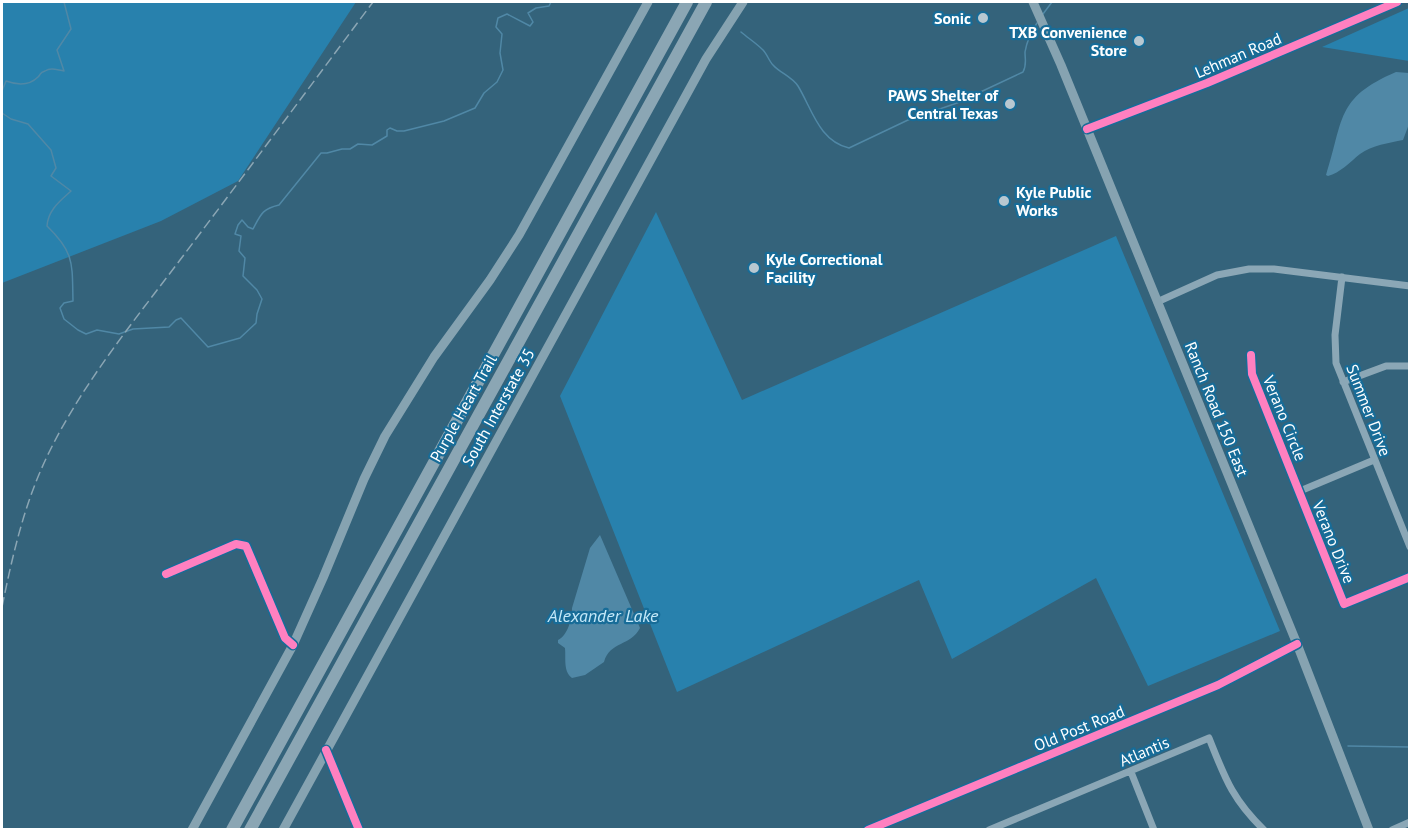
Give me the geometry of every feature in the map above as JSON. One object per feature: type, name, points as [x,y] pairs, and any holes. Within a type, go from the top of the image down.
[{"type":"highway","name":"Purple Heart Trail","points":[[232,830],[687,2]]},
{"type":"highway","name":"Purple Heart Trail","points":[[250,830],[706,2]]},
{"type":"main road","points":[[192,830],[293,645],[324,578],[364,479],[385,436],[434,357],[490,280],[519,235],[648,2]]},
{"type":"main road","name":"South Interstate 35","points":[[282,830],[706,59],[743,2]]},
{"type":"main road","name":"Ranch Road 150 East","points":[[1033,2],[1297,644],[1370,830]]},
{"type":"street","name":"Lehman Road","points":[[1087,129],[1207,83],[1397,2]]},
{"type":"street","points":[[1156,302],[1212,277],[1237,270],[1274,269],[1410,286]]},
{"type":"street","name":"Summer Drive","points":[[1342,277],[1334,346],[1336,363],[1410,546]]},
{"type":"street","name":"Verano Circle","points":[[1251,355],[1252,374],[1300,491]]},
{"type":"street","points":[[1343,382],[1386,366],[1410,366]]},
{"type":"street","points":[[1300,491],[1374,460]]},
{"type":"street","name":"Verano Drive","points":[[1300,491],[1344,604],[1410,577]]},
{"type":"street","points":[[166,574],[236,544],[246,546],[285,638],[293,645]]},
{"type":"street","name":"Old Post Road","points":[[869,829],[1218,685],[1297,644]]},
{"type":"street","name":"Atlantis","points":[[989,830],[1209,738],[1226,783],[1245,811],[1264,830]]},
{"type":"street","points":[[326,750],[359,830]]},
{"type":"street","points":[[1131,772],[1154,830]]},
{"type":"street","points":[[1392,830],[1410,822]]},
{"type":"shaded area","points":[[2,2],[356,2],[238,181],[161,221],[2,283]]},
{"type":"shaded area","points":[[1409,8],[1409,61],[1322,47]]},
{"type":"shaded area","points":[[656,212],[742,400],[1116,236],[1280,631],[1148,686],[1096,578],[952,659],[919,580],[677,692],[560,396]]},
{"type":"water","points":[[1396,72],[1409,73],[1409,124],[1403,140],[1370,148],[1337,172],[1326,175],[1340,125],[1352,102],[1362,91]]},
{"type":"water","name":"Alexander Lake","points":[[600,535],[640,628],[631,638],[611,650],[604,662],[585,675],[572,678],[566,669],[565,648],[558,643],[558,640],[569,626],[590,548]]},
{"type":"waterway","points":[[2,91],[6,81],[27,83],[47,70],[64,71],[57,50],[71,29],[64,2]]},
{"type":"waterway","points":[[2,113],[11,119],[28,124],[51,150],[56,168],[51,176],[71,191],[52,211],[47,226],[63,244],[72,268],[73,301],[64,303],[60,308],[64,319],[86,334],[97,330],[119,334],[133,329],[169,327],[181,318],[208,347],[240,338],[256,323],[262,299],[257,290],[243,276],[245,258],[239,251],[241,236],[235,234],[242,220],[253,229],[263,213],[279,205],[321,153],[350,149],[358,144],[372,145],[387,136],[387,130],[390,128],[404,131],[444,121],[475,108],[484,93],[497,82],[503,70],[500,53],[502,34],[496,27],[498,18],[507,14],[530,26],[533,22],[528,13],[536,8],[549,6],[551,2]]},
{"type":"waterway","points":[[1043,14],[1052,2]]},
{"type":"waterway","points":[[741,32],[763,50],[776,68],[798,86],[818,123],[830,139],[849,148],[908,120],[957,103],[1023,72],[1027,44],[1037,23]]},
{"type":"waterway","points":[[1348,746],[1410,747]]},
{"type":"railway","points":[[2,607],[14,552],[30,498],[44,463],[73,409],[124,333],[373,2]]},
{"type":"cycle path","points":[[1087,129],[1207,83],[1397,2]]},
{"type":"cycle path","points":[[1251,355],[1252,374],[1344,604],[1410,577]]},
{"type":"cycle path","points":[[166,574],[236,544],[246,546],[285,638],[293,645]]},
{"type":"cycle path","points":[[868,830],[1218,685],[1297,644]]},
{"type":"cycle path","points":[[326,750],[359,830]]},
{"type":"place","name":"Sonic","points":[[983,18]]},
{"type":"place","name":"TXB Convenience Store","points":[[1139,41]]},
{"type":"place","name":"PAWS Shelter of Central Texas","points":[[1010,104]]},
{"type":"place","name":"Kyle Public Works","points":[[1004,201]]},
{"type":"place","name":"Kyle Correctional Facility","points":[[754,268]]}]
